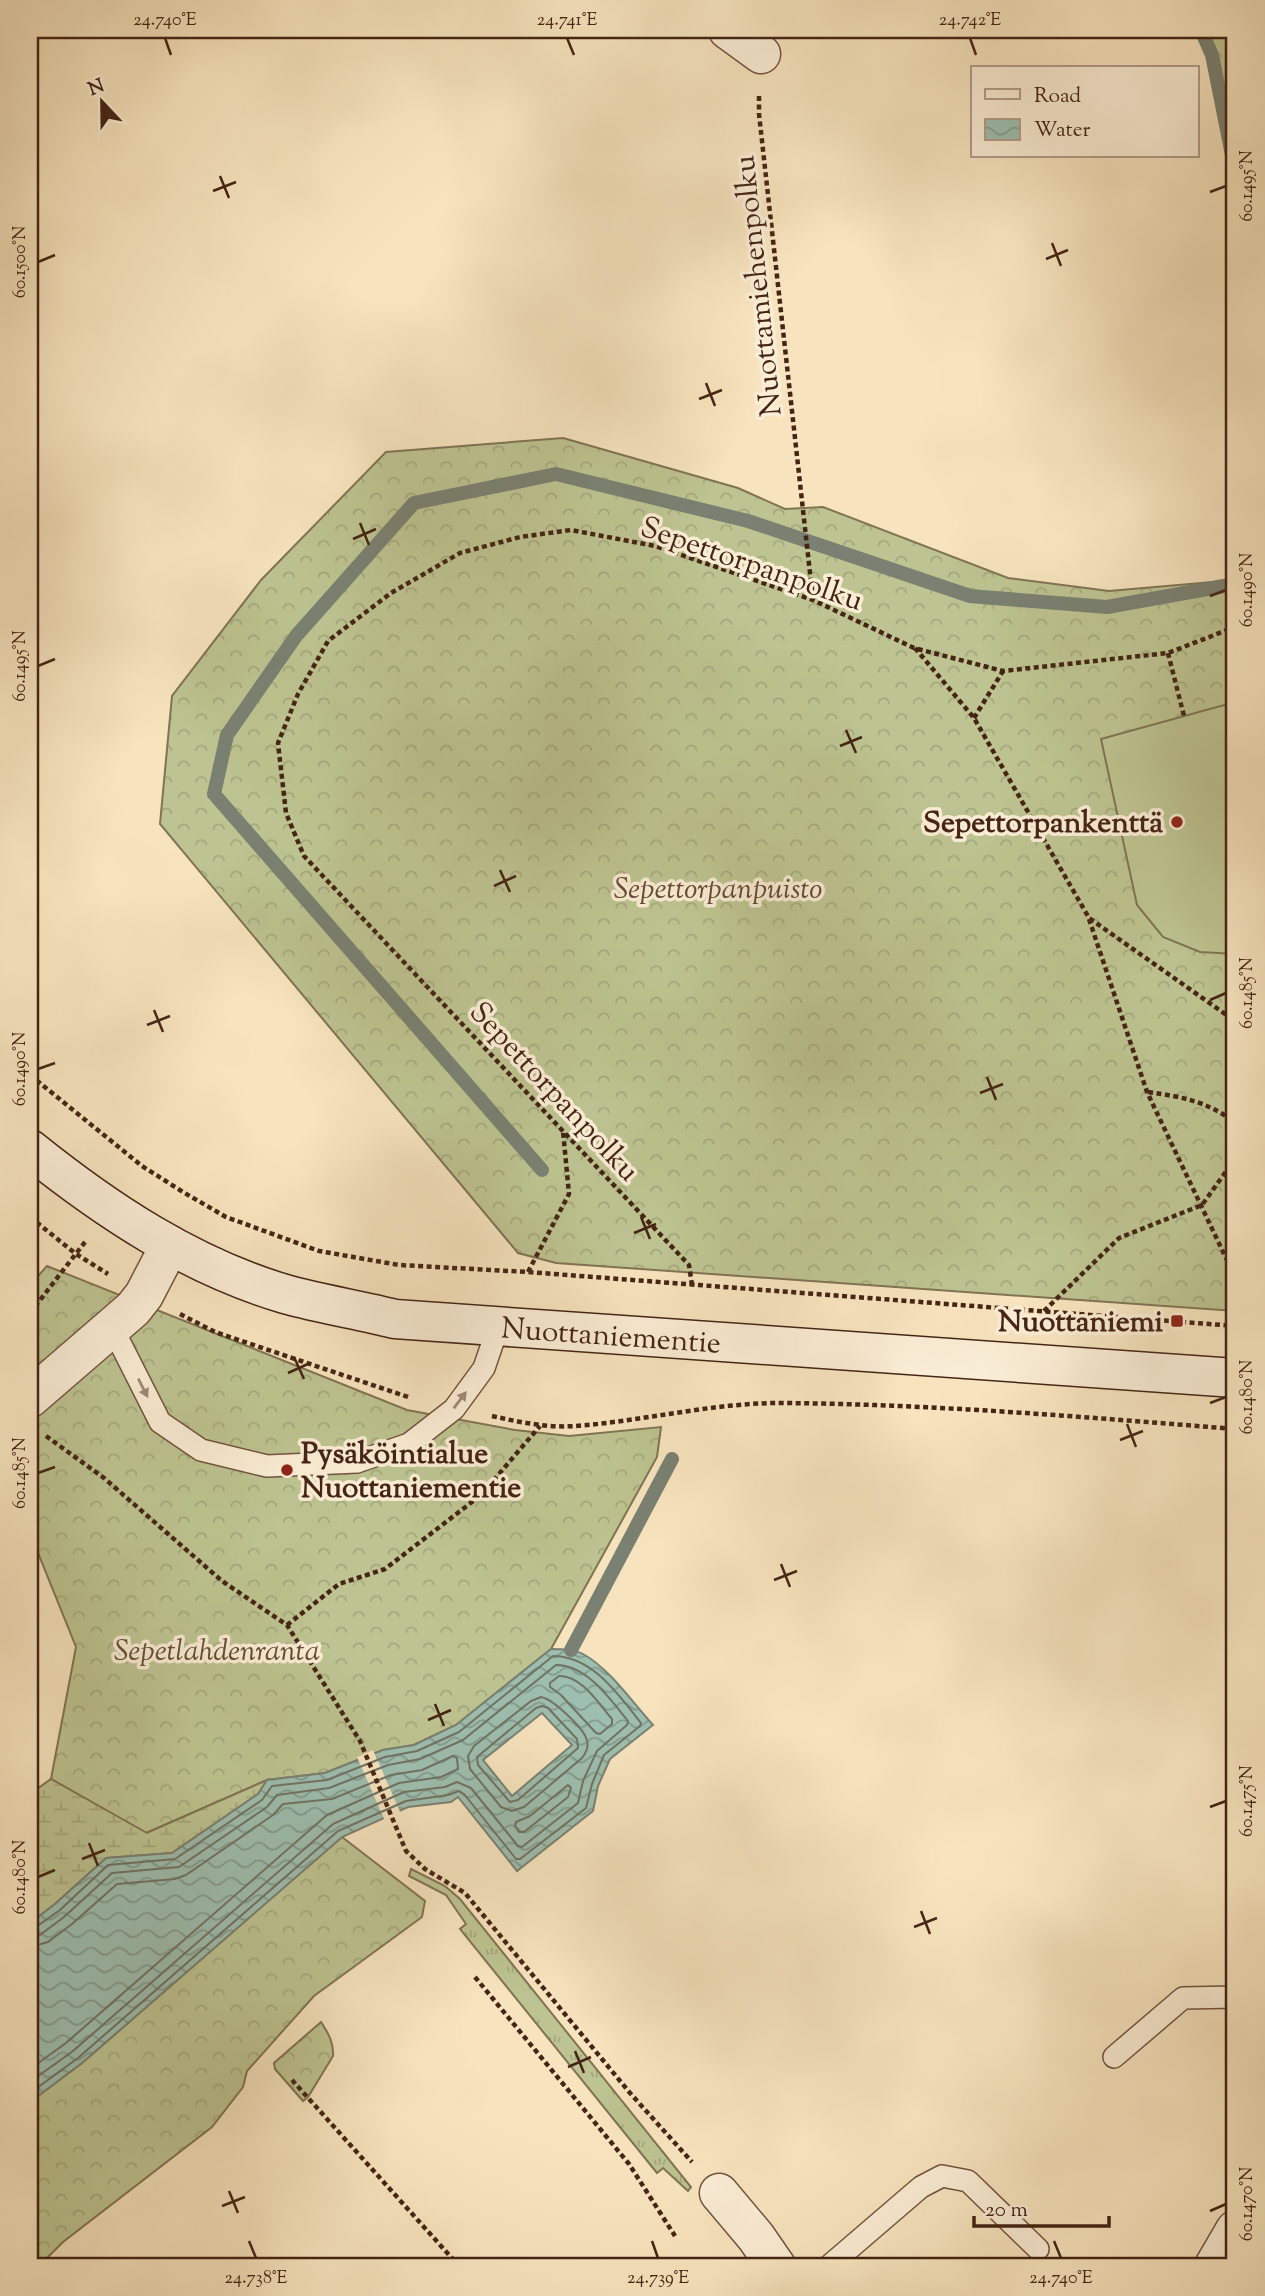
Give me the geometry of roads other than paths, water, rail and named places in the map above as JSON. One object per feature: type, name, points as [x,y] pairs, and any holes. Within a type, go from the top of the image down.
[{"type":"main road","points":[[728,30],[761,54]]},
{"type":"main road","name":"Nuottaniementie","points":[[30,1149],[108,1209],[200,1261],[284,1293],[395,1319],[1235,1378]]},
{"type":"main road","points":[[35,1416],[112,1327],[133,1309],[144,1295],[170,1245]]},
{"type":"main road","points":[[719,2193],[776,2266]]},
{"type":"main road","points":[[1214,2266],[1235,2230]]},
{"type":"lane","points":[[112,1327],[160,1422],[201,1450],[267,1466],[357,1462],[409,1444],[454,1409],[484,1368],[498,1327]]},
{"type":"lane","points":[[1114,2057],[1183,1998],[1235,1997]]},
{"type":"lane","points":[[829,2266],[920,2187],[942,2176],[968,2181],[1038,2249]]},
{"type":"water","points":[[551,1649],[564,1649],[576,1651],[593,1660],[653,1725],[610,1759],[598,1786],[593,1811],[517,1871],[458,1797],[451,1802],[408,1807],[342,1837],[82,2063],[30,2102],[30,1923],[106,1858],[172,1853],[258,1794],[267,1780],[325,1773],[383,1750],[414,1745],[456,1725]],"holes":[[[542,1713],[572,1745],[512,1796],[483,1760]]]},
{"type":"waterway","points":[[1201,30],[1212,55],[1235,170]]},
{"type":"waterway","points":[[542,1170],[214,794],[227,735],[296,636],[414,503],[556,474],[748,521],[970,596],[1107,607],[1235,584]]},
{"type":"waterway","points":[[571,1650],[672,1459]]},
{"type":"place","name":"Sepettorpankenttä","points":[[1177,822]]},
{"type":"place","name":"Nuottaniemi","points":[[1177,1321]]},
{"type":"place","name":"Pysäköintialue Nuottaniementie","points":[[287,1470]]},
{"type":"park label","name":"Sepettorpanpuisto","points":[[718,888]]},
{"type":"park label","name":"Sepetlahdenranta","points":[[217,1650]]}]
